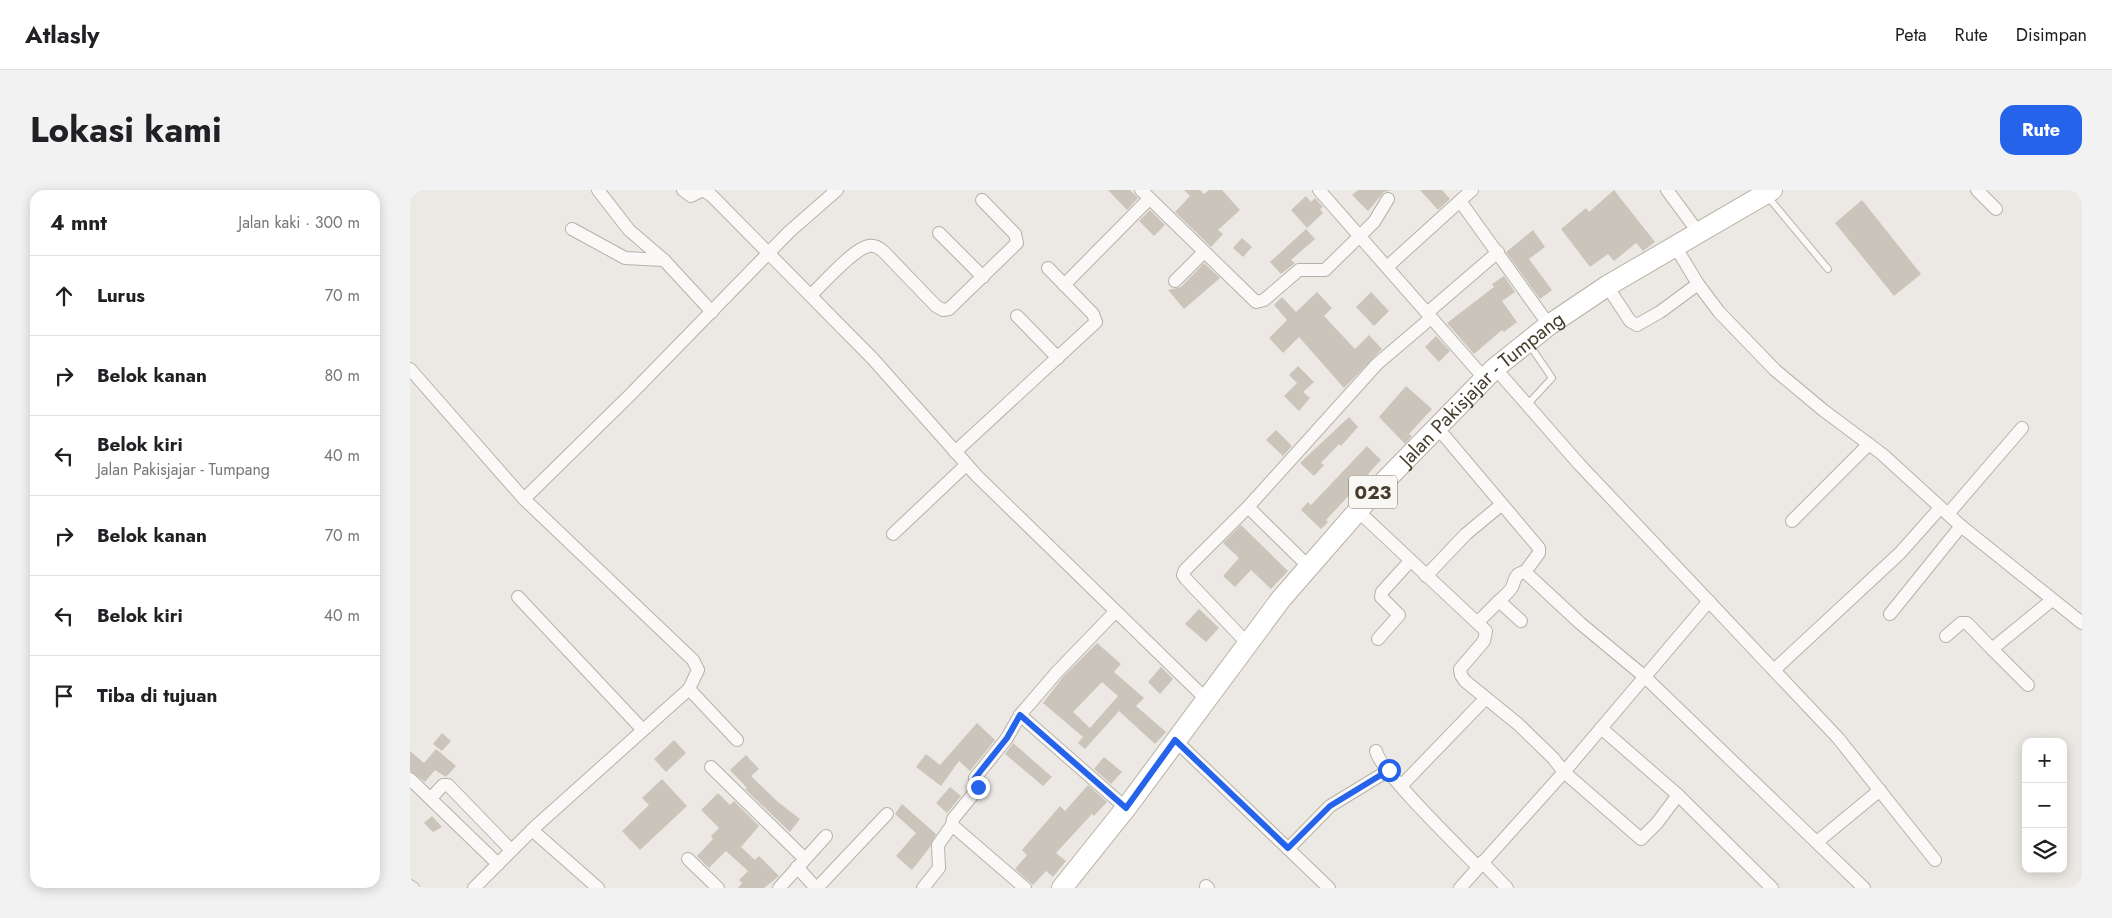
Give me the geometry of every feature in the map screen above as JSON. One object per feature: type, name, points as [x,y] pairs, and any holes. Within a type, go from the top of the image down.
[{"type":"main road","name":"Jalan Pakisjajar - Tumpang","points":[[1062,888],[1126,808],[1247,643],[1357,510],[1436,426],[1490,373],[1548,325],[1607,286],[1769,192]]},
{"type":"street","points":[[598,190],[629,230],[664,260],[712,312]]},
{"type":"street","points":[[683,190],[691,196],[703,190],[708,192],[873,360],[966,465],[1206,699]]},
{"type":"street","points":[[524,499],[769,254],[837,190]]},
{"type":"street","points":[[1318,190],[1429,315],[1526,404],[1838,738],[1932,857]]},
{"type":"street","points":[[1387,267],[1472,190]]},
{"type":"street","points":[[1667,190],[1698,232]]},
{"type":"street","points":[[1976,190],[1996,209]]},
{"type":"street","points":[[1064,285],[1145,194],[1251,299],[1261,302],[1299,270],[1325,270],[1378,218],[1388,198]]},
{"type":"street","points":[[811,295],[857,252],[868,246],[875,246],[883,251],[932,302],[943,310],[952,306],[1010,251],[1017,239],[1015,234],[982,200]]},
{"type":"street","points":[[1460,201],[1548,325]]},
{"type":"street","points":[[572,229],[624,258],[664,260]]},
{"type":"street","points":[[939,233],[983,277]]},
{"type":"street","points":[[1675,246],[1698,284],[1728,322],[1775,370],[1868,444],[1961,526],[2082,623]]},
{"type":"street","points":[[1175,281],[1203,252]]},
{"type":"street","points":[[1247,643],[1183,575],[1188,566],[1248,507],[1377,364],[1498,252]]},
{"type":"street","points":[[955,452],[1094,324],[1096,320],[1048,268]]},
{"type":"street","points":[[1607,286],[1630,320],[1638,325],[1660,312],[1698,284]]},
{"type":"street","points":[[1017,316],[1058,358]]},
{"type":"street","points":[[410,369],[524,499],[693,660],[698,670],[688,689],[532,830],[474,888]]},
{"type":"street","points":[[1436,426],[1539,548],[1540,553],[1525,572],[1520,573],[1513,580],[1512,587],[1478,622]]},
{"type":"street","points":[[1774,670],[1944,511],[2022,428]]},
{"type":"street","points":[[1792,521],[1868,444]]},
{"type":"street","points":[[893,534],[966,465]]},
{"type":"street","points":[[1426,576],[1466,534],[1501,505]]},
{"type":"street","points":[[1248,507],[1309,567]]},
{"type":"street","points":[[1357,510],[1426,576],[1478,622],[1487,635],[1459,672],[1465,681],[1518,724],[1553,758],[1564,772],[1641,839],[1657,823],[1678,795]]},
{"type":"street","points":[[1890,614],[1961,526]]},
{"type":"street","points":[[1378,639],[1399,615],[1381,597],[1382,592],[1410,561]]},
{"type":"street","points":[[1525,572],[1580,623],[1645,677],[1864,888]]},
{"type":"street","points":[[518,597],[642,729]]},
{"type":"street","points":[[1992,649],[2052,600]]},
{"type":"street","points":[[1499,601],[1521,621]]},
{"type":"street","points":[[1460,888],[1564,772],[1709,601]]},
{"type":"street","points":[[923,888],[939,868],[938,845],[952,825],[953,819],[978,787],[975,778],[1007,738],[1020,715],[1056,672],[1115,612]]},
{"type":"street","points":[[1946,636],[1961,623],[1967,623],[2028,686]]},
{"type":"street","points":[[688,689],[737,740]]},
{"type":"street","points":[[1401,786],[1486,698]]},
{"type":"street","points":[[1020,715],[1126,808]]},
{"type":"street","points":[[1602,728],[1678,795],[1772,888]]},
{"type":"street","points":[[1175,740],[1329,888]]},
{"type":"street","points":[[1376,750],[1401,786],[1480,865],[1508,888]]},
{"type":"street","points":[[711,767],[801,863],[817,888],[887,814]]},
{"type":"street","points":[[1288,848],[1330,806],[1389,770]]},
{"type":"street","points":[[410,778],[498,864]]},
{"type":"street","points":[[431,798],[443,785],[448,786],[512,850]]},
{"type":"street","points":[[1817,842],[1880,790]]},
{"type":"street","points":[[952,825],[1025,888]]},
{"type":"street","points":[[532,830],[598,888]]},
{"type":"street","points":[[779,888],[826,836]]},
{"type":"street","points":[[688,859],[718,888]]},
{"type":"lane","points":[[1769,192],[1828,269]]},
{"type":"lane","points":[[1526,404],[1552,378],[1527,341]]},
{"type":"building","points":[[1108,190],[1130,190],[1138,198],[1127,210]]},
{"type":"building","points":[[1184,190],[1200,190],[1204,194],[1209,190],[1222,190],[1240,210],[1218,230],[1223,234],[1211,247],[1175,212],[1190,196]]},
{"type":"building","points":[[1358,190],[1391,190],[1384,192],[1368,211],[1352,195]]},
{"type":"building","points":[[1420,190],[1442,190],[1450,199],[1438,210]]},
{"type":"building","points":[[1614,190],[1655,242],[1643,251],[1636,243],[1614,261],[1608,254],[1590,267],[1561,229],[1586,208],[1589,212]]},
{"type":"building","points":[[1306,196],[1311,202],[1315,198],[1323,207],[1320,209],[1323,213],[1307,228],[1291,210]]},
{"type":"building","points":[[1862,200],[1921,274],[1894,296],[1835,223]]},
{"type":"building","points":[[1150,210],[1165,225],[1154,236],[1139,221]]},
{"type":"building","points":[[1306,229],[1315,239],[1291,260],[1295,263],[1281,274],[1270,262]]},
{"type":"building","points":[[1533,230],[1545,247],[1529,259],[1552,290],[1540,299],[1506,252]]},
{"type":"building","points":[[1242,238],[1252,247],[1243,257],[1233,248]]},
{"type":"building","points":[[1204,263],[1220,278],[1184,309],[1168,290],[1181,287]]},
{"type":"building","points":[[1504,276],[1515,292],[1502,301],[1517,322],[1504,332],[1502,330],[1474,354],[1447,323],[1494,287],[1492,284]]},
{"type":"building","points":[[1317,292],[1332,308],[1324,316],[1355,349],[1369,335],[1382,349],[1344,388],[1299,337],[1283,353],[1269,338],[1287,320],[1274,305],[1282,297],[1296,312]]},
{"type":"building","points":[[1371,292],[1389,311],[1374,326],[1356,307]]},
{"type":"building","points":[[1436,336],[1450,351],[1439,362],[1425,347]]},
{"type":"building","points":[[1298,366],[1314,382],[1303,392],[1310,398],[1299,411],[1284,396],[1297,383],[1289,375]]},
{"type":"building","points":[[1406,386],[1432,409],[1409,434],[1412,436],[1405,444],[1379,417]]},
{"type":"building","points":[[1349,417],[1358,427],[1341,446],[1339,444],[1321,463],[1324,465],[1314,476],[1300,463]]},
{"type":"building","points":[[1276,430],[1292,446],[1283,456],[1266,440]]},
{"type":"building","points":[[1367,446],[1381,460],[1368,474],[1372,477],[1358,493],[1355,489],[1326,520],[1328,522],[1321,529],[1301,510],[1308,502],[1311,505]]},
{"type":"building","points":[[1241,525],[1288,571],[1271,589],[1251,570],[1235,587],[1223,576],[1239,558],[1223,543]]},
{"type":"building","points":[[1199,609],[1219,628],[1206,642],[1185,624]]},
{"type":"building","points":[[1097,643],[1121,664],[1114,672],[1144,698],[1136,706],[1166,732],[1155,744],[1119,711],[1085,749],[1078,743],[1083,737],[1043,703],[1063,677]],"holes":[[[1102,682],[1118,696],[1090,728],[1073,712]]]},
{"type":"building","points":[[1161,667],[1173,679],[1160,694],[1148,682]]},
{"type":"building","points":[[977,723],[995,740],[970,771],[959,761],[941,786],[916,767],[926,754],[940,765]]},
{"type":"building","points":[[442,733],[451,741],[442,751],[433,744]]},
{"type":"building","points":[[674,740],[686,753],[666,772],[654,759]]},
{"type":"building","points":[[1013,743],[1052,777],[1043,786],[1005,754]]},
{"type":"building","points":[[436,749],[456,766],[446,777],[435,770],[425,782],[410,771],[410,751],[424,763]]},
{"type":"building","points":[[746,755],[759,769],[751,776],[778,802],[800,819],[790,832],[745,789],[747,788],[730,770]]},
{"type":"building","points":[[1104,757],[1122,772],[1111,784],[1094,769]]},
{"type":"building","points":[[662,779],[687,806],[640,850],[622,831],[649,805],[642,798]]},
{"type":"building","points":[[1088,785],[1107,802],[1094,816],[1092,814],[1056,853],[1066,861],[1053,877],[1046,871],[1033,885],[1015,869],[1027,855],[1022,850],[1060,806],[1065,811]]},
{"type":"building","points":[[950,787],[961,796],[947,813],[936,803]]},
{"type":"building","points":[[718,793],[730,805],[734,801],[759,826],[741,847],[755,860],[759,856],[779,876],[764,888],[738,888],[742,883],[739,880],[748,871],[726,851],[709,868],[697,856],[713,839],[711,836],[719,828],[701,810]]},
{"type":"building","points":[[902,804],[936,834],[930,847],[912,870],[896,856],[916,833],[895,814]]},
{"type":"building","points":[[432,816],[442,827],[433,832],[424,823]]},
{"type":"route","points":[[978,787],[974,781],[975,778],[1007,738],[1011,727],[1020,715],[1126,808],[1175,740],[1288,848],[1330,806],[1366,782],[1389,770]]}]
